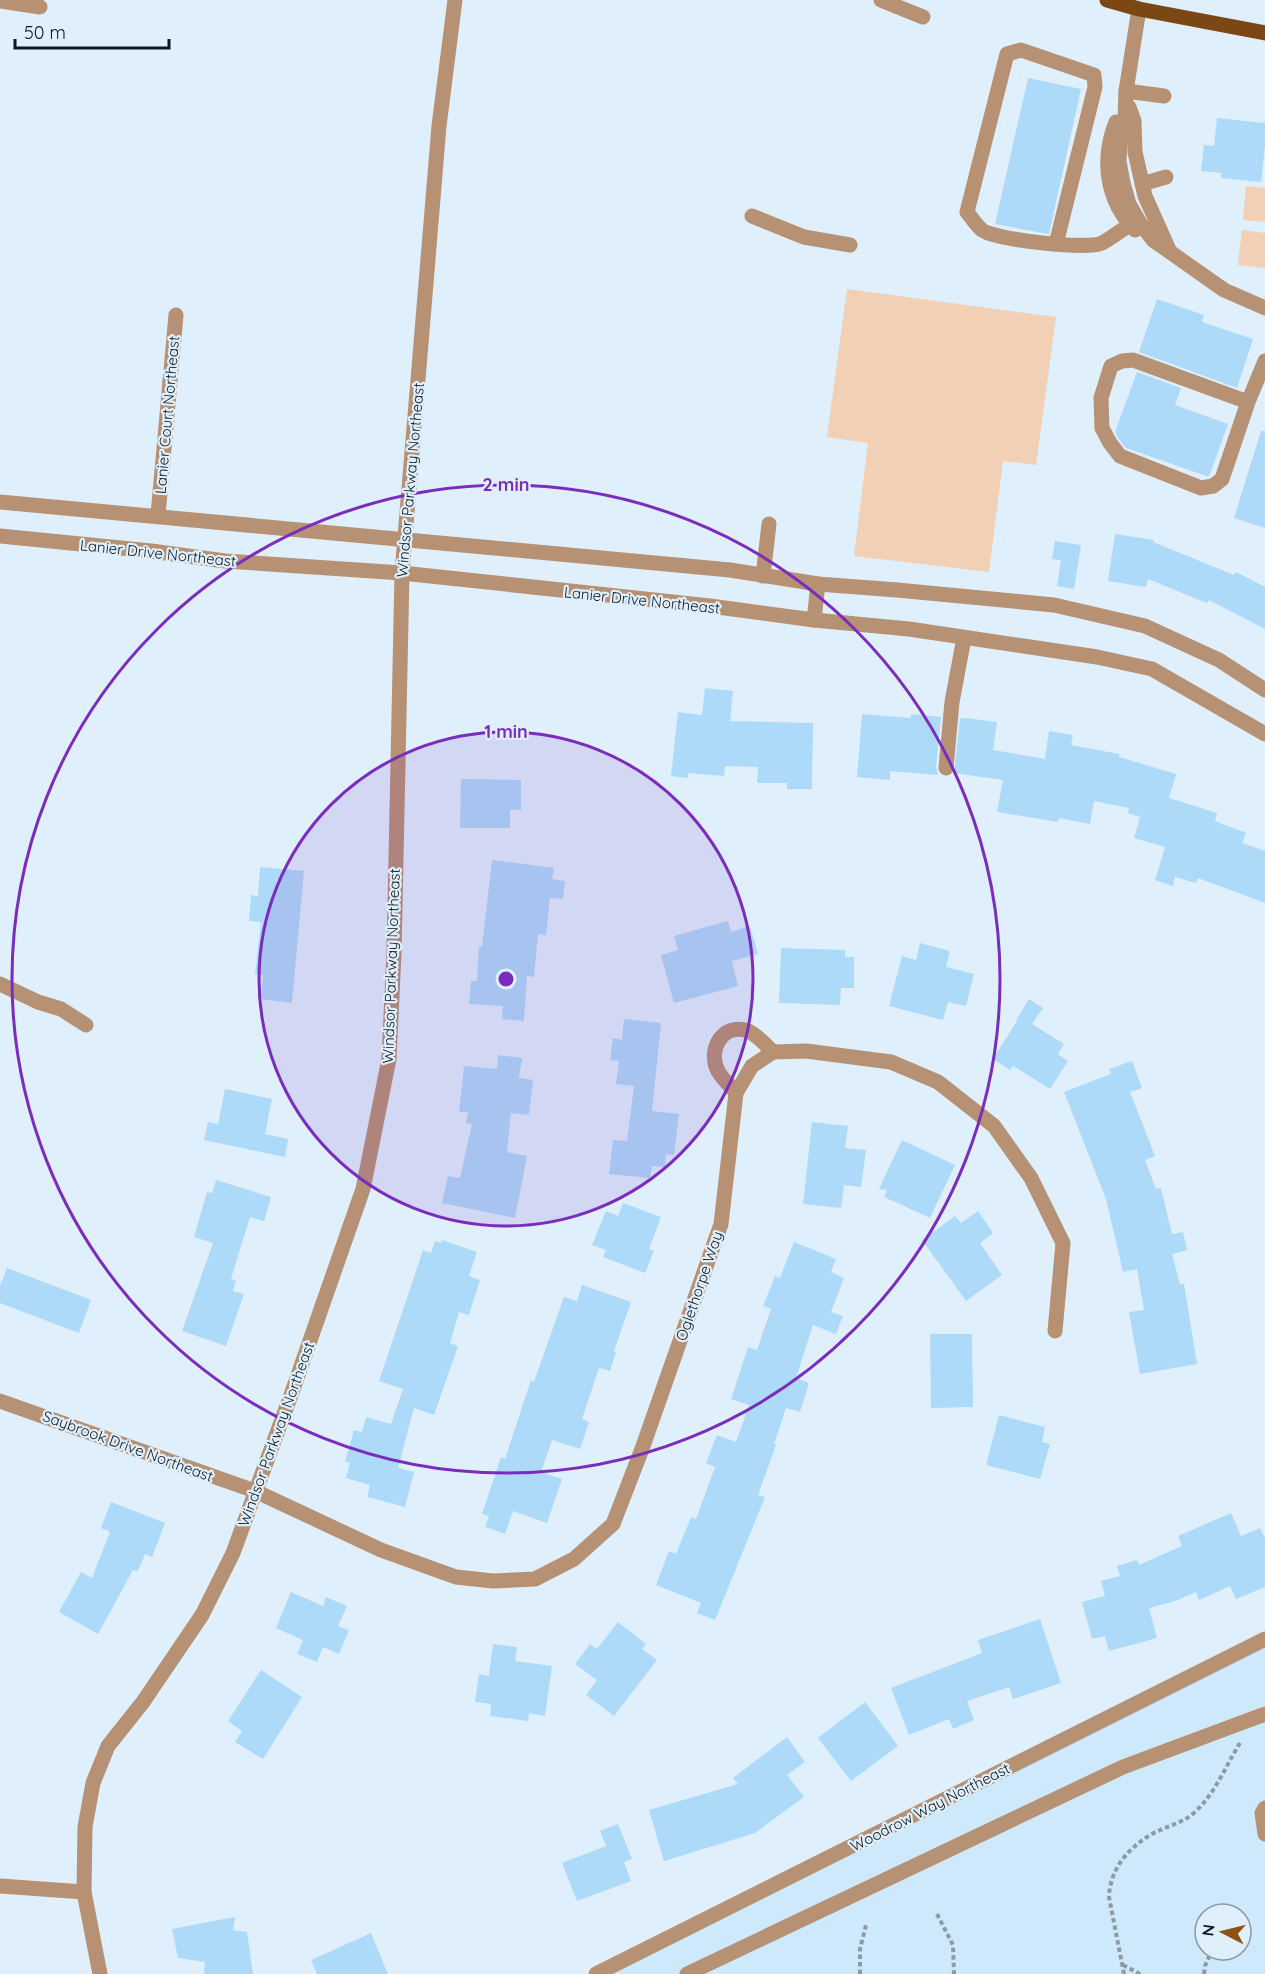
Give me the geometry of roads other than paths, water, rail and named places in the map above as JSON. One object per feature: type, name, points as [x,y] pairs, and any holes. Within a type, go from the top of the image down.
[{"type":"main road","points":[[1107,0],[1139,9],[1265,33]]},
{"type":"street","name":"Windsor Parkway Northeast","points":[[100,1974],[84,1892],[85,1827],[93,1784],[108,1746],[143,1702],[202,1615],[233,1553],[363,1189],[389,1059],[394,954],[402,573],[439,126],[454,0]]},
{"type":"street","points":[[881,0],[923,17]]},
{"type":"street","points":[[0,2],[40,7]]},
{"type":"street","points":[[1139,9],[1120,140],[1119,161],[1129,204],[1153,240],[1224,290],[1265,308]]},
{"type":"street","points":[[1056,244],[1095,87],[1094,75],[1021,50],[1007,54],[967,212],[983,231],[1027,242],[1056,244],[1101,244],[1130,225]]},
{"type":"street","points":[[1126,96],[1164,96]]},
{"type":"street","points":[[1126,96],[1134,121],[1135,152],[1145,196],[1170,252]]},
{"type":"street","points":[[1126,96],[1110,141],[1107,171],[1116,204],[1130,225],[1144,238],[1170,252]]},
{"type":"street","points":[[1142,184],[1166,177]]},
{"type":"street","points":[[752,216],[804,237],[850,245]]},
{"type":"street","name":"Lanier Court Northeast","points":[[158,515],[176,315]]},
{"type":"street","points":[[1248,402],[1133,360],[1122,361],[1111,366],[1101,398],[1102,428],[1120,456],[1201,488],[1213,486],[1222,479],[1248,402],[1265,361]]},
{"type":"street","points":[[0,502],[730,570],[818,584],[1054,605],[1145,626],[1219,660],[1265,690]]},
{"type":"street","points":[[763,576],[769,524]]},
{"type":"street","name":"Lanier Drive Northeast","points":[[0,536],[225,561],[402,573],[710,606],[814,620],[909,629],[1097,657],[1152,669],[1265,734]]},
{"type":"street","points":[[814,620],[818,584]]},
{"type":"street","points":[[946,768],[952,702],[964,638]]},
{"type":"street","points":[[0,984],[38,1002],[61,1009],[86,1025]]},
{"type":"street","points":[[736,1093],[718,1072],[714,1057],[715,1046],[723,1035],[735,1029],[749,1031],[773,1052],[806,1051],[891,1062],[938,1082],[994,1126],[1032,1178],[1063,1243],[1055,1331]]},
{"type":"street","name":"Oglethorpe Way","points":[[255,1491],[381,1550],[456,1577],[493,1581],[535,1579],[574,1559],[613,1524],[642,1449],[721,1224],[736,1093],[752,1066],[773,1052]]},
{"type":"street","name":"Saybrook Drive Northeast","points":[[0,1401],[255,1491]]},
{"type":"street","name":"Woodrow Way Northeast","points":[[596,1974],[1265,1639]]},
{"type":"street","points":[[687,1974],[1123,1767],[1265,1714]]},
{"type":"street","points":[[1265,1808],[1262,1813],[1265,1834]]},
{"type":"street","points":[[0,1886],[84,1892]]}]
